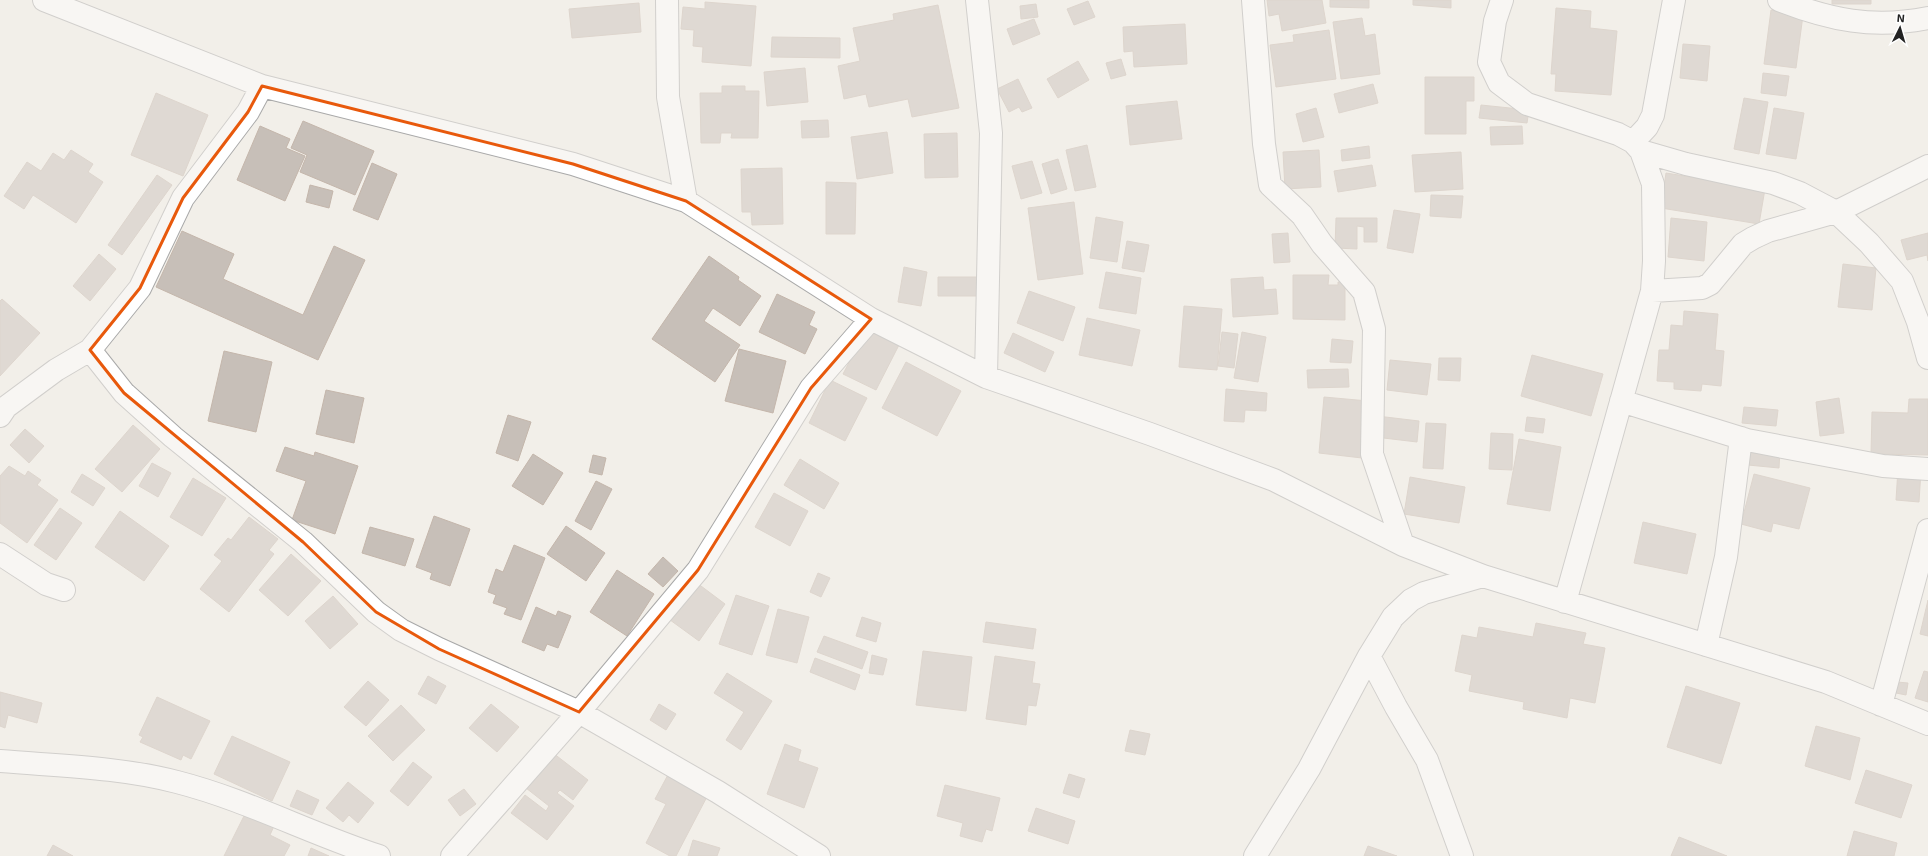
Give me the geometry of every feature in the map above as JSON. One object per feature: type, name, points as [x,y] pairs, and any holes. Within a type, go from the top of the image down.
[{"type":"street","points":[[44,0],[262,86],[573,164],[686,201],[871,319],[986,377],[1150,434],[1274,480],[1403,545],[1483,576],[1826,682],[1928,724]]},
{"type":"street","points":[[667,0],[668,97],[686,201]]},
{"type":"street","points":[[977,0],[992,133],[986,377]]},
{"type":"street","points":[[1253,0],[1264,144],[1270,185],[1302,215],[1322,244],[1364,292],[1374,330],[1372,454],[1403,545]]},
{"type":"street","points":[[1502,0],[1495,21],[1489,62],[1499,83],[1527,104],[1618,134],[1637,147],[1686,164],[1773,183],[1800,193],[1836,212],[1869,243],[1902,281],[1918,322],[1928,358]]},
{"type":"street","points":[[1565,602],[1652,291],[1654,261],[1653,184],[1637,147],[1653,115],[1674,0]]},
{"type":"street","points":[[1779,0],[1838,20],[1875,24],[1894,24],[1928,18]]},
{"type":"street","points":[[0,416],[6,406],[18,397],[56,370],[90,350],[140,288],[183,198],[248,112],[262,86]]},
{"type":"street","points":[[1652,291],[1702,288],[1710,284],[1743,244],[1768,231],[1836,212],[1928,166]]},
{"type":"street","points":[[452,856],[579,712],[698,570],[811,388],[871,319]]},
{"type":"street","points":[[90,350],[124,393],[173,437],[303,542],[376,612],[401,630],[439,649],[579,712],[718,792],[819,856]]},
{"type":"street","points":[[1621,401],[1741,438],[1883,466],[1928,469]]},
{"type":"street","points":[[1706,645],[1726,557],[1741,438]]},
{"type":"street","points":[[1881,705],[1928,530]]},
{"type":"street","points":[[0,554],[46,584],[64,590]]},
{"type":"street","points":[[1256,856],[1309,769],[1369,656],[1393,617],[1411,600],[1437,588],[1483,576]]},
{"type":"street","points":[[1369,656],[1396,707],[1428,760],[1462,856]]},
{"type":"street","points":[[0,761],[120,771],[177,782],[252,806],[346,845],[379,856]]},
{"type":"highlighted area","points":[[262,86],[573,164],[686,201],[871,319],[811,388],[698,570],[579,712],[439,649],[376,612],[303,542],[124,393],[90,350],[140,288],[183,198],[248,112]]},
{"type":"building","points":[[1267,0],[1322,0],[1326,23],[1282,31],[1279,14],[1269,16]]},
{"type":"building","points":[[1330,0],[1369,0],[1369,8],[1330,7]]},
{"type":"building","points":[[1413,0],[1451,0],[1451,8],[1413,5]]},
{"type":"building","points":[[1832,0],[1871,0],[1871,4],[1832,4]]},
{"type":"building","points":[[1088,1],[1095,17],[1074,25],[1067,9]]},
{"type":"building","points":[[705,2],[756,6],[751,66],[702,62],[703,47],[693,46],[694,30],[681,29],[683,7],[705,9]]},
{"type":"building","points":[[639,3],[641,32],[572,38],[569,9]]},
{"type":"building","points":[[1036,4],[1038,17],[1021,19],[1020,6]]},
{"type":"building","points":[[938,5],[959,108],[912,117],[908,99],[869,107],[866,94],[844,99],[838,66],[860,61],[853,28],[894,20],[893,14]]},
{"type":"building","points":[[1556,8],[1591,11],[1590,28],[1617,31],[1611,95],[1555,91],[1556,74],[1551,74]]},
{"type":"building","points":[[1771,10],[1803,15],[1796,68],[1764,64]]},
{"type":"building","points":[[1362,18],[1365,36],[1375,34],[1380,74],[1341,79],[1333,22]]},
{"type":"building","points":[[1034,19],[1040,34],[1013,45],[1007,29]]},
{"type":"building","points":[[1185,24],[1187,64],[1134,67],[1133,51],[1124,52],[1123,27]]},
{"type":"building","points":[[1329,30],[1336,79],[1276,87],[1270,45],[1294,42],[1293,35]]},
{"type":"building","points":[[772,37],[840,38],[840,58],[771,57]]},
{"type":"building","points":[[1683,44],[1710,46],[1707,81],[1680,78]]},
{"type":"building","points":[[1121,59],[1126,75],[1111,79],[1106,63]]},
{"type":"building","points":[[1078,61],[1089,80],[1058,98],[1047,79]]},
{"type":"building","points":[[805,68],[808,102],[767,106],[764,72]]},
{"type":"building","points":[[1763,73],[1789,76],[1786,96],[1761,93]]},
{"type":"building","points":[[1425,77],[1474,77],[1474,101],[1466,101],[1466,134],[1425,134]]},
{"type":"building","points":[[1018,79],[1032,108],[1022,112],[1019,107],[1009,112],[997,89]]},
{"type":"building","points":[[1373,84],[1378,103],[1339,113],[1334,94]]},
{"type":"building","points":[[722,86],[745,86],[745,91],[759,91],[758,138],[731,138],[732,133],[721,133],[720,143],[701,143],[700,93],[722,93]]},
{"type":"building","points":[[156,93],[208,115],[183,176],[131,155]]},
{"type":"building","points":[[1744,98],[1768,102],[1759,154],[1734,149]]},
{"type":"building","points":[[1177,101],[1182,139],[1130,145],[1126,106]]},
{"type":"building","points":[[1481,105],[1529,110],[1527,123],[1479,118]]},
{"type":"building","points":[[1316,108],[1324,137],[1303,142],[1296,114]]},
{"type":"building","points":[[1774,108],[1804,113],[1796,159],[1766,154]]},
{"type":"building","points":[[828,120],[829,137],[802,138],[801,121]]},
{"type":"building","points":[[303,121],[374,151],[355,195],[300,172],[307,155],[291,148]]},
{"type":"building","points":[[260,126],[290,139],[286,148],[305,156],[285,201],[237,180]]},
{"type":"building","points":[[1522,126],[1523,144],[1491,145],[1490,127]]},
{"type":"building","points":[[887,132],[893,173],[857,179],[851,137]]},
{"type":"building","points":[[957,133],[958,177],[925,178],[924,134]]},
{"type":"building","points":[[1087,145],[1096,187],[1075,191],[1066,150]]},
{"type":"building","points":[[1369,146],[1370,158],[1342,161],[1341,150]]},
{"type":"building","points":[[71,150],[93,164],[88,172],[103,182],[76,223],[33,195],[24,209],[4,196],[27,162],[41,171],[53,153],[64,160]]},
{"type":"building","points":[[1319,150],[1321,187],[1285,189],[1283,152]]},
{"type":"building","points":[[1461,152],[1463,189],[1415,192],[1412,155]]},
{"type":"building","points":[[1058,159],[1067,189],[1051,194],[1042,164]]},
{"type":"building","points":[[1032,161],[1042,193],[1021,199],[1012,166]]},
{"type":"building","points":[[372,163],[397,174],[378,220],[353,210]]},
{"type":"building","points":[[1372,165],[1376,186],[1338,192],[1334,171]]},
{"type":"building","points":[[782,168],[783,224],[752,225],[751,212],[742,212],[741,169]]},
{"type":"building","points":[[1666,173],[1765,189],[1759,224],[1661,208]]},
{"type":"building","points":[[157,175],[172,185],[122,255],[108,245]]},
{"type":"building","points":[[826,182],[856,183],[855,234],[826,234]]},
{"type":"building","points":[[310,185],[333,191],[329,208],[306,202]]},
{"type":"building","points":[[1431,195],[1463,196],[1461,218],[1430,216]]},
{"type":"building","points":[[1074,202],[1083,274],[1038,280],[1028,208]]},
{"type":"building","points":[[1394,210],[1420,214],[1413,253],[1387,248]]},
{"type":"building","points":[[1096,217],[1123,222],[1117,262],[1090,258]]},
{"type":"building","points":[[1336,218],[1377,218],[1377,242],[1364,242],[1364,227],[1357,226],[1357,249],[1335,248]]},
{"type":"building","points":[[1671,218],[1707,222],[1704,261],[1668,257]]},
{"type":"building","points":[[182,231],[234,254],[223,279],[303,315],[334,246],[365,260],[318,360],[156,287]]},
{"type":"building","points":[[1288,233],[1290,262],[1274,263],[1272,234]]},
{"type":"building","points":[[1928,233],[1928,261],[1927,255],[1907,260],[1901,240]]},
{"type":"building","points":[[1127,241],[1149,245],[1144,272],[1122,268]]},
{"type":"building","points":[[99,254],[116,269],[90,301],[73,286]]},
{"type":"building","points":[[709,256],[739,277],[738,280],[761,296],[740,326],[713,308],[704,321],[740,345],[715,382],[652,339]]},
{"type":"building","points":[[1843,264],[1876,268],[1872,310],[1838,307]]},
{"type":"building","points":[[904,267],[927,272],[921,306],[898,302]]},
{"type":"building","points":[[1106,272],[1141,278],[1136,314],[1099,308]]},
{"type":"building","points":[[1293,275],[1329,275],[1328,285],[1338,285],[1338,282],[1345,282],[1345,320],[1293,319]]},
{"type":"building","points":[[938,277],[980,277],[981,296],[938,296]]},
{"type":"building","points":[[1263,277],[1264,290],[1276,289],[1278,314],[1233,317],[1231,279]]},
{"type":"building","points":[[1029,291],[1075,307],[1063,341],[1017,323]]},
{"type":"building","points":[[777,294],[815,312],[809,325],[817,329],[805,354],[759,332]]},
{"type":"building","points":[[2,299],[40,333],[0,376],[0,301]]},
{"type":"building","points":[[1184,306],[1222,309],[1217,370],[1179,367]]},
{"type":"building","points":[[1684,311],[1718,314],[1715,350],[1724,351],[1721,386],[1702,384],[1701,391],[1674,389],[1674,382],[1657,381],[1659,350],[1669,350],[1671,325],[1683,326]]},
{"type":"building","points":[[1087,318],[1140,330],[1132,366],[1079,355]]},
{"type":"building","points":[[868,326],[900,343],[876,390],[843,374]]},
{"type":"building","points":[[1222,332],[1238,334],[1234,368],[1218,366]]},
{"type":"building","points":[[1242,332],[1266,337],[1258,382],[1234,378]]},
{"type":"building","points":[[1013,333],[1054,352],[1045,372],[1004,353]]},
{"type":"building","points":[[1332,339],[1353,341],[1351,363],[1330,362]]},
{"type":"building","points":[[739,349],[786,361],[773,413],[725,401]]},
{"type":"building","points":[[224,351],[272,362],[256,432],[208,421]]},
{"type":"building","points":[[1532,355],[1603,374],[1591,416],[1521,396]]},
{"type":"building","points":[[1439,358],[1461,358],[1460,381],[1438,380]]},
{"type":"building","points":[[1390,360],[1431,364],[1427,395],[1387,390]]},
{"type":"building","points":[[906,362],[961,391],[937,436],[882,408]]},
{"type":"building","points":[[1348,369],[1349,387],[1308,388],[1307,370]]},
{"type":"building","points":[[830,380],[867,398],[845,441],[809,423]]},
{"type":"building","points":[[1226,389],[1267,393],[1266,411],[1245,410],[1244,422],[1224,421]]},
{"type":"building","points":[[326,390],[364,398],[354,443],[316,434]]},
{"type":"building","points":[[1324,397],[1368,401],[1362,458],[1319,453]]},
{"type":"building","points":[[1839,398],[1844,433],[1820,436],[1816,402]]},
{"type":"building","points":[[1909,399],[1928,399],[1928,455],[1871,454],[1872,412],[1908,413]]},
{"type":"building","points":[[1744,407],[1778,410],[1776,426],[1742,423]]},
{"type":"building","points":[[508,415],[531,422],[518,461],[496,453]]},
{"type":"building","points":[[1377,416],[1419,421],[1417,442],[1375,437]]},
{"type":"building","points":[[1527,417],[1545,419],[1543,433],[1525,431]]},
{"type":"building","points":[[1426,423],[1446,424],[1443,469],[1423,468]]},
{"type":"building","points":[[133,425],[160,449],[122,492],[95,469]]},
{"type":"building","points":[[25,429],[44,446],[29,463],[10,445]]},
{"type":"building","points":[[1491,433],[1513,434],[1512,470],[1489,469]]},
{"type":"building","points":[[1519,439],[1561,447],[1550,511],[1507,504]]},
{"type":"building","points":[[1751,446],[1780,449],[1779,468],[1748,465]]},
{"type":"building","points":[[285,447],[314,456],[315,452],[358,466],[335,534],[292,520],[306,481],[276,471]]},
{"type":"building","points":[[533,454],[563,473],[543,505],[512,486]]},
{"type":"building","points":[[593,455],[606,458],[602,475],[589,472]]},
{"type":"building","points":[[800,459],[839,483],[824,509],[784,485]]},
{"type":"building","points":[[152,463],[171,473],[158,497],[139,486]]},
{"type":"building","points":[[9,466],[25,476],[28,471],[41,480],[37,485],[58,500],[27,543],[0,523],[0,476]]},
{"type":"building","points":[[1898,469],[1921,470],[1919,502],[1896,500]]},
{"type":"building","points":[[82,474],[105,488],[93,506],[71,492]]},
{"type":"building","points":[[1754,474],[1810,488],[1799,529],[1773,523],[1771,532],[1741,524]]},
{"type":"building","points":[[1410,477],[1465,487],[1459,523],[1404,514]]},
{"type":"building","points":[[193,478],[226,498],[202,536],[170,517]]},
{"type":"building","points":[[596,481],[612,489],[591,530],[575,521]]},
{"type":"building","points":[[774,493],[808,511],[790,546],[755,527]]},
{"type":"building","points":[[60,508],[82,523],[56,560],[34,545]]},
{"type":"building","points":[[120,511],[169,546],[144,581],[95,547]]},
{"type":"building","points":[[434,516],[470,529],[450,586],[430,579],[432,573],[416,567]]},
{"type":"building","points":[[249,517],[278,539],[269,550],[274,554],[229,612],[200,589],[222,561],[214,555],[228,538],[231,540]]},
{"type":"building","points":[[1643,522],[1696,534],[1687,574],[1634,563]]},
{"type":"building","points":[[566,526],[605,553],[586,581],[547,554]]},
{"type":"building","points":[[370,527],[414,539],[405,566],[362,553]]},
{"type":"building","points":[[514,545],[545,558],[521,620],[504,614],[507,608],[493,603],[496,595],[488,592],[496,569],[503,572]]},
{"type":"building","points":[[291,554],[321,581],[288,616],[259,590]]},
{"type":"building","points":[[663,557],[678,571],[663,587],[648,574]]},
{"type":"building","points":[[617,570],[654,594],[627,636],[590,612]]},
{"type":"building","points":[[818,573],[830,578],[821,597],[810,592]]},
{"type":"building","points":[[693,580],[725,604],[699,641],[666,617]]},
{"type":"building","points":[[736,595],[769,606],[752,655],[719,644]]},
{"type":"building","points":[[333,596],[358,624],[330,649],[305,621]]},
{"type":"building","points":[[1928,600],[1928,636],[1920,634]]},
{"type":"building","points":[[536,607],[556,616],[558,611],[571,616],[558,648],[547,644],[544,651],[522,642]]},
{"type":"building","points":[[778,609],[809,617],[797,663],[766,655]]},
{"type":"building","points":[[862,617],[881,623],[876,642],[856,636]]},
{"type":"building","points":[[986,622],[1036,629],[1033,649],[983,642]]},
{"type":"building","points":[[1536,623],[1586,633],[1583,644],[1605,648],[1595,703],[1570,698],[1567,718],[1523,709],[1524,702],[1469,691],[1472,675],[1455,671],[1462,635],[1477,638],[1479,627],[1533,637]]},
{"type":"building","points":[[824,636],[868,652],[862,669],[817,652]]},
{"type":"building","points":[[923,651],[972,657],[966,711],[916,705]]},
{"type":"building","points":[[872,655],[887,659],[883,675],[869,673]]},
{"type":"building","points":[[995,656],[1035,662],[1032,683],[1040,684],[1036,706],[1028,705],[1026,725],[986,719]]},
{"type":"building","points":[[815,658],[860,675],[855,690],[810,672]]},
{"type":"building","points":[[1924,671],[1928,672],[1928,702],[1915,698]]},
{"type":"building","points":[[727,673],[772,701],[741,750],[726,740],[744,712],[714,693]]},
{"type":"building","points":[[428,676],[446,686],[436,704],[418,694]]},
{"type":"building","points":[[368,681],[389,700],[366,726],[344,707]]},
{"type":"building","points":[[1897,682],[1908,683],[1906,695],[1896,693]]},
{"type":"building","points":[[1686,686],[1740,703],[1721,764],[1667,747]]},
{"type":"building","points":[[0,692],[42,703],[37,723],[8,715],[5,728],[0,726]]},
{"type":"building","points":[[157,697],[210,721],[191,759],[183,755],[181,760],[140,742],[143,737],[139,735]]},
{"type":"building","points":[[491,704],[519,727],[497,752],[469,728]]},
{"type":"building","points":[[659,704],[676,714],[666,730],[650,720]]},
{"type":"building","points":[[401,705],[425,730],[393,761],[368,736]]},
{"type":"building","points":[[1816,726],[1860,738],[1850,780],[1805,766]]},
{"type":"building","points":[[1130,730],[1150,734],[1145,755],[1125,751]]},
{"type":"building","points":[[232,736],[290,762],[272,801],[214,774]]},
{"type":"building","points":[[785,744],[801,750],[798,761],[818,768],[804,808],[767,794]]},
{"type":"building","points":[[553,753],[588,780],[573,800],[560,790],[557,793],[574,806],[547,840],[511,813],[525,795],[546,811],[549,806],[526,788]]},
{"type":"building","points":[[413,762],[432,777],[408,806],[390,791]]},
{"type":"building","points":[[1866,770],[1912,785],[1901,818],[1855,803]]},
{"type":"building","points":[[670,771],[710,791],[676,856],[670,856],[646,843],[666,804],[655,799]]},
{"type":"building","points":[[1069,774],[1085,779],[1079,798],[1063,793]]},
{"type":"building","points":[[348,782],[374,803],[358,823],[349,815],[343,822],[326,808]]},
{"type":"building","points":[[945,785],[1000,798],[992,831],[986,829],[982,842],[960,836],[963,823],[937,816]]},
{"type":"building","points":[[464,789],[476,804],[460,816],[448,800]]},
{"type":"building","points":[[297,790],[319,800],[312,815],[290,806]]},
{"type":"building","points":[[1036,808],[1075,821],[1068,844],[1028,831]]},
{"type":"building","points":[[246,812],[274,826],[270,835],[290,845],[284,856],[224,856]]},
{"type":"building","points":[[1854,831],[1897,843],[1894,856],[1847,856]]},
{"type":"building","points":[[1679,837],[1727,856],[1671,856]]},
{"type":"building","points":[[693,840],[720,848],[717,856],[688,856]]},
{"type":"building","points":[[53,845],[73,856],[47,856]]},
{"type":"building","points":[[1368,846],[1397,856],[1364,856]]},
{"type":"building","points":[[311,848],[329,856],[308,856]]}]
